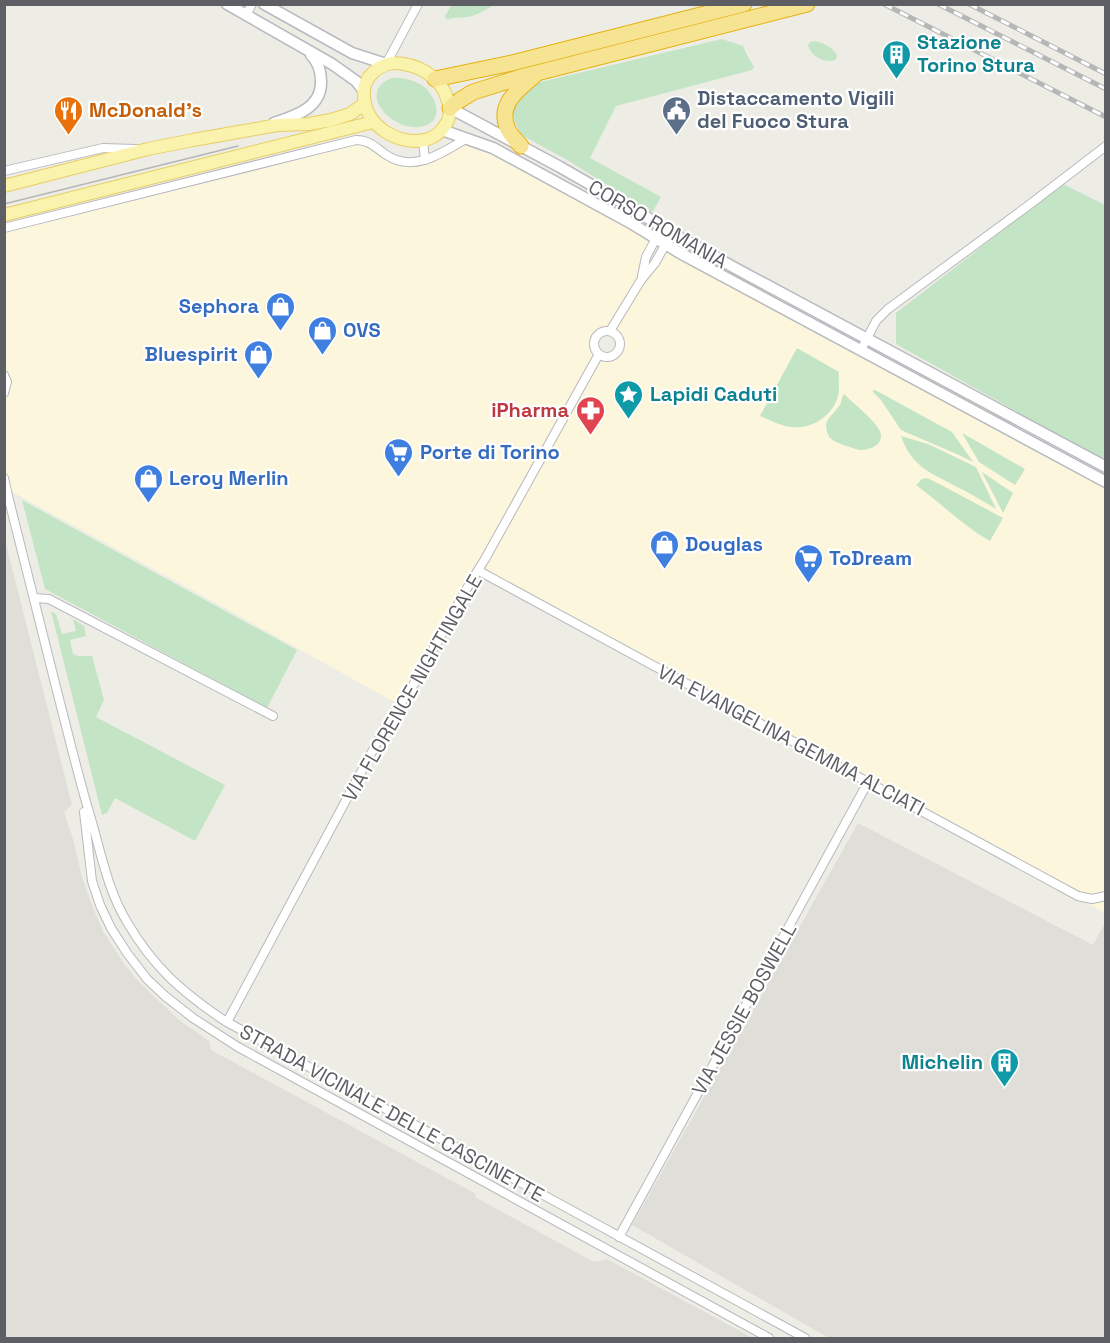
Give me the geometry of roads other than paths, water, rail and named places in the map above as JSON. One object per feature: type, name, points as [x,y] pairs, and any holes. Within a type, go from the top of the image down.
[{"type":"highway","points":[[450,108],[473,92],[544,66],[744,4]]},
{"type":"highway","points":[[435,79],[544,66],[807,4]]},
{"type":"highway","points":[[521,146],[507,127],[506,106],[513,94],[544,66]]},
{"type":"main road","points":[[227,4],[249,10],[302,47],[350,76],[363,90]]},
{"type":"main road","points":[[264,4],[352,53],[387,64],[408,64],[435,79],[445,92],[450,108],[448,119],[442,130],[431,138],[409,141],[397,138],[373,122],[364,104],[363,90],[372,73],[387,64]]},
{"type":"main road","points":[[261,127],[312,107],[317,99],[321,87],[318,64],[302,47]]},
{"type":"main road","points":[[4,186],[148,149],[261,127],[331,120],[350,114],[364,104]]},
{"type":"main road","name":"CORSO ROMANIA","points":[[450,108],[635,210],[672,233],[1106,467]]},
{"type":"main road","points":[[4,215],[373,122]]},
{"type":"main road","name":"CORSO ROMANIA","points":[[442,130],[493,147],[680,253],[1106,482]]},
{"type":"street","points":[[387,64],[418,4]]},
{"type":"street","points":[[4,228],[356,140],[371,143],[388,157],[412,162],[425,160],[442,153],[466,138]]},
{"type":"street","points":[[423,140],[425,160]]},
{"type":"street","points":[[861,350],[876,321],[888,309],[1106,146]]},
{"type":"street","points":[[4,171],[103,148],[148,149]]},
{"type":"street","points":[[226,159],[230,172]]},
{"type":"street","points":[[610,331],[641,280],[655,263],[662,227]]},
{"type":"street","points":[[661,241],[672,233]]},
{"type":"street","points":[[610,331],[620,341],[619,349],[610,357],[602,356],[594,348],[594,340],[601,332],[610,331]]},
{"type":"street","name":"VIA FLORENCE NIGHTINGALE","points":[[227,1022],[388,722],[410,691],[470,583],[479,571],[599,354]]},
{"type":"street","points":[[4,375],[7,382],[4,393]]},
{"type":"street","name":"STRADA VICINALE DELLE CASCINETTE","points":[[4,478],[82,791],[115,899],[125,920],[158,967],[201,1005],[227,1022],[805,1338]]},
{"type":"street","name":"VIA EVANGELINA GEMMA ALCIATI","points":[[479,571],[1078,896],[1092,899],[1106,896]]},
{"type":"street","points":[[34,598],[49,599],[273,716]]},
{"type":"street","name":"VIA JESSIE BOSWELL","points":[[619,1237],[868,782]]},
{"type":"street","name":"STRADA VICINALE DELLE CASCINETTE","points":[[82,791],[92,881],[111,928],[147,979],[193,1018],[238,1047],[770,1338]]},
{"type":"street","points":[[526,1205],[534,1190]]},
{"type":"tram line","points":[[4,204],[238,146]]},
{"type":"railway","points":[[884,4],[1106,117]]},
{"type":"railway","points":[[938,4],[1106,89]]},
{"type":"railway","points":[[969,4],[1106,74]]},
{"type":"place","name":"Stazione Torino Stura","points":[[896,80]]},
{"type":"place","name":"McDonald's","points":[[68,136]]},
{"type":"place","name":"Distaccamento Vigili del Fuoco Stura","points":[[676,136]]},
{"type":"place","name":"Sephora","points":[[280,332]]},
{"type":"place","name":"OVS","points":[[322,356]]},
{"type":"place","name":"Bluespirit","points":[[259,380]]},
{"type":"place","name":"Lapidi Caduti","points":[[629,420]]},
{"type":"place","name":"iPharma","points":[[590,436]]},
{"type":"place","name":"Porte di Torino","points":[[399,478]]},
{"type":"place","name":"Leroy Merlin","points":[[148,504]]},
{"type":"place","name":"Douglas","points":[[664,570]]},
{"type":"place","name":"ToDream","points":[[808,584]]},
{"type":"place","name":"Michelin","points":[[1004,1088]]}]
